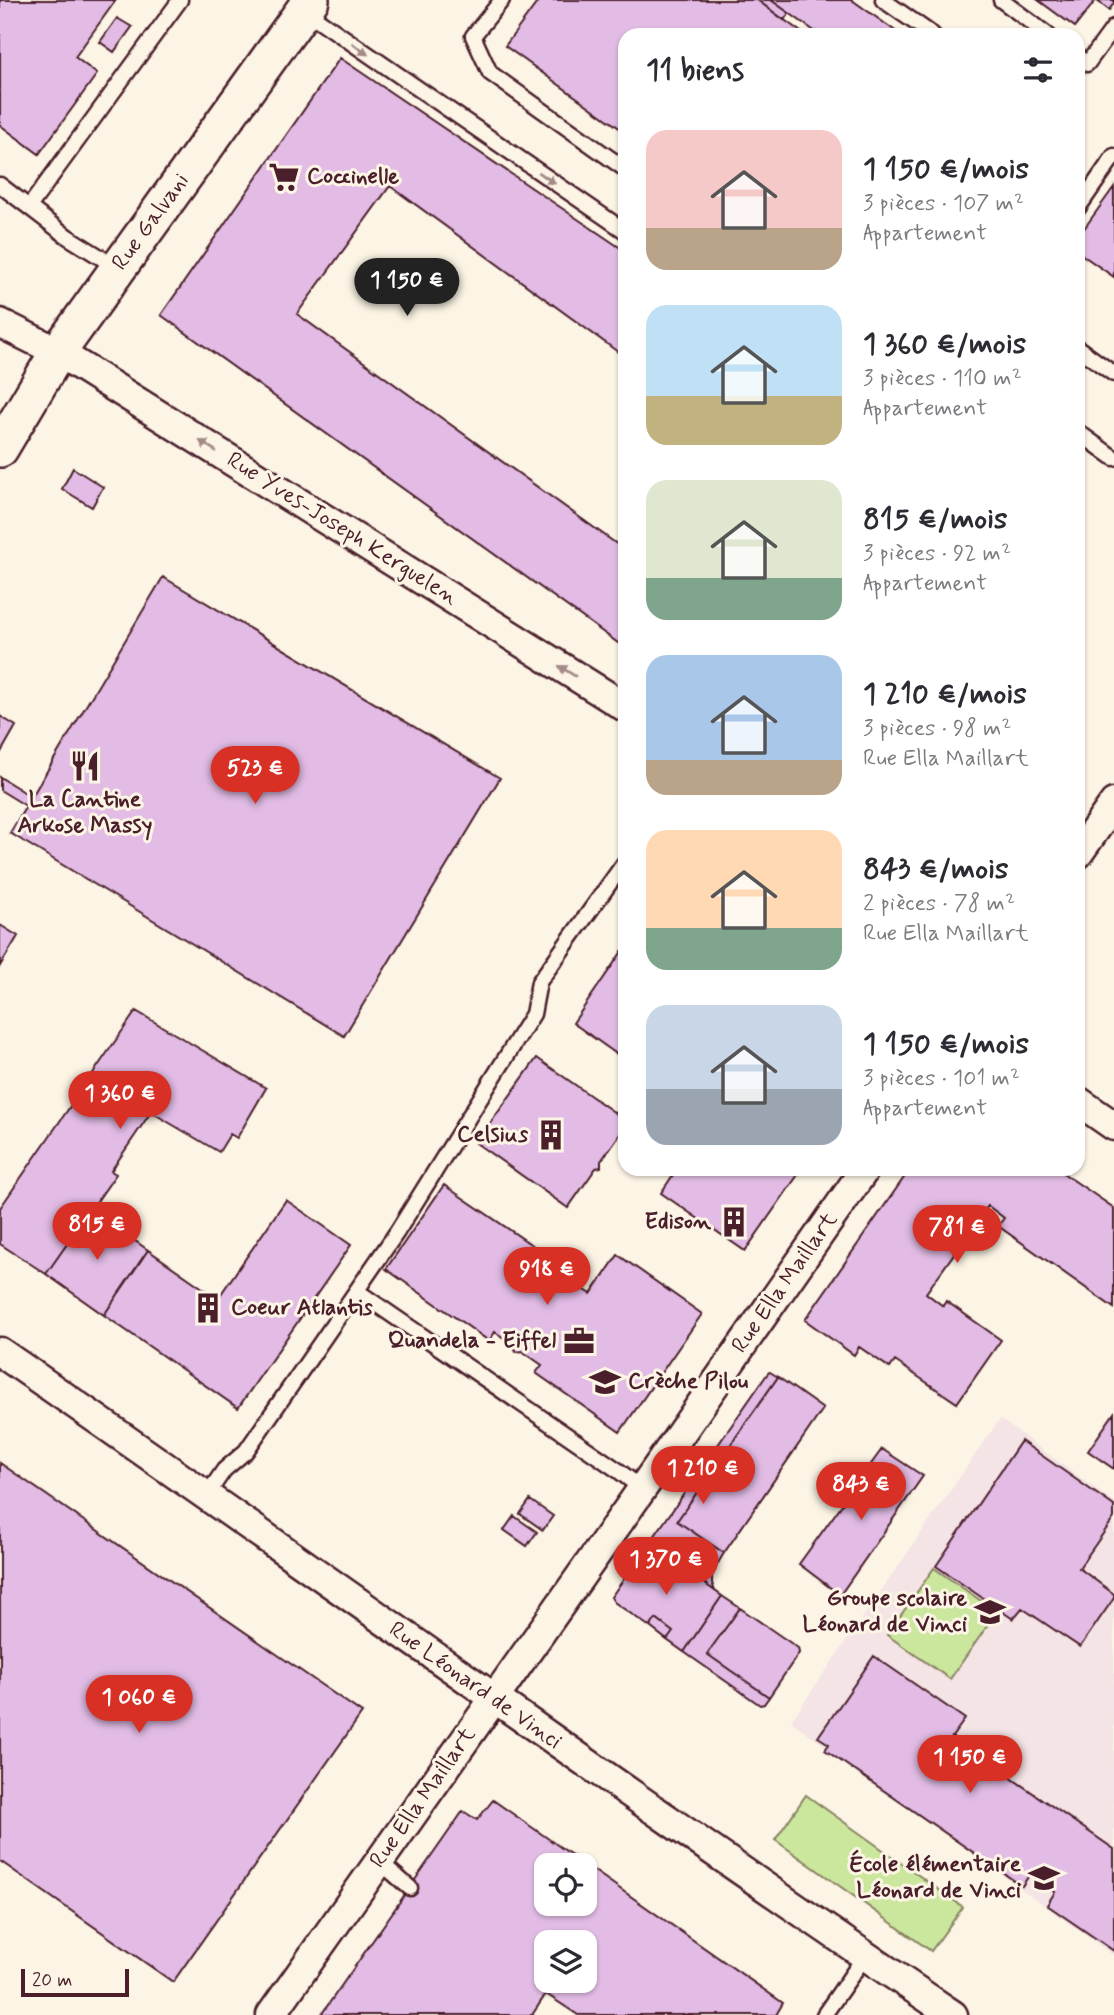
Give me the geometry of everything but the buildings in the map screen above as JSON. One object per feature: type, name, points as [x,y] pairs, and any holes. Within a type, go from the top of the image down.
[{"type":"street","name":"Rue Galvani","points":[[0,449],[58,352],[308,5]]},
{"type":"street","name":"Rue Yves-Joseph Kerguelen","points":[[0,323],[58,352],[618,703]]},
{"type":"street","points":[[1085,843],[1114,803]]},
{"type":"street","points":[[1085,1106],[1114,1126]]},
{"type":"street","name":"Rue Ella Maillart","points":[[271,2015],[859,1176]]},
{"type":"street","name":"Rue Léonard de Vinci","points":[[0,1352],[494,1699],[953,2015]]},
{"type":"lane","points":[[29,207],[180,0]]},
{"type":"lane","points":[[502,0],[473,36],[490,73],[618,164]]},
{"type":"lane","points":[[883,0],[923,28]]},
{"type":"lane","points":[[1001,0],[1039,28]]},
{"type":"lane","points":[[308,5],[618,226]]},
{"type":"lane","points":[[1085,62],[1087,64],[1114,27]]},
{"type":"lane","points":[[1085,198],[1114,156]]},
{"type":"lane","points":[[0,185],[68,237],[118,268]]},
{"type":"lane","points":[[1085,353],[1114,374]]},
{"type":"lane","points":[[1085,437],[1114,458]]},
{"type":"lane","points":[[207,1495],[225,1470],[246,1451],[397,1232],[533,1014],[539,982],[618,872]]},
{"type":"lane","points":[[357,1291],[642,1489]]},
{"type":"lane","points":[[379,1861],[410,1888]]},
{"type":"lane","points":[[824,2015],[865,1956]]},
{"type":"shaded area","name":"Groupe scolaire Léonard de Vinci","points":[[1000,1419],[1114,1502],[1114,1956],[791,1721]]},
{"type":"green space","points":[[934,1568],[997,1612],[950,1679],[887,1635]]},
{"type":"green space","points":[[806,1795],[963,1907],[931,1951],[775,1840]]},
{"type":"place","name":"Coccinelle","points":[[284,177]]},
{"type":"place","name":"La Cantine Arkose Massy","points":[[85,766]]},
{"type":"place","name":"Celsius","points":[[551,1135]]},
{"type":"place","name":"Edison","points":[[734,1222]]},
{"type":"place","name":"Coeur Atlantis","points":[[208,1308]]},
{"type":"place","name":"Quandela - Eiffel","points":[[579,1341]]},
{"type":"place","name":"Crèche Pilou","points":[[605,1382]]},
{"type":"place","name":"Groupe scolaire Léonard de Vinci","points":[[990,1612]]},
{"type":"place","name":"École élémentaire Léonard de Vinci","points":[[1044,1878]]}]
